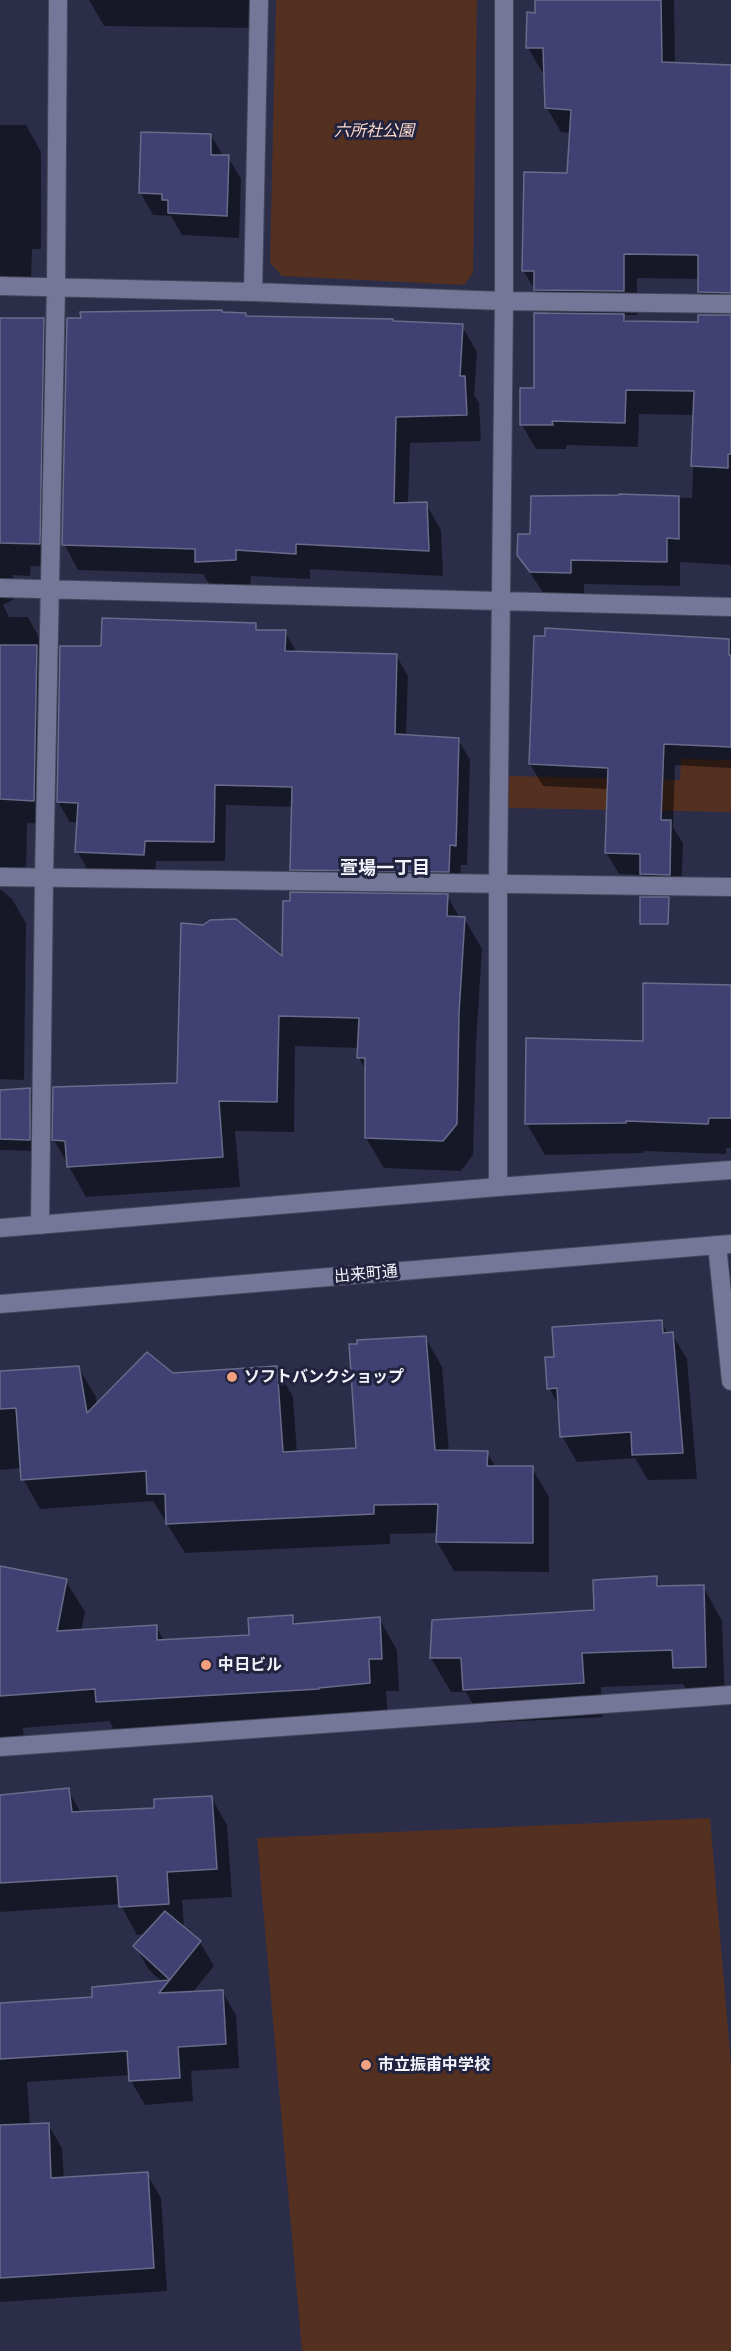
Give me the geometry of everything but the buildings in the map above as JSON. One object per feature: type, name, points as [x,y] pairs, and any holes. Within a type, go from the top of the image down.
[{"type":"street","points":[[40,1225],[44,877],[56,286],[58,0]]},
{"type":"street","points":[[253,292],[259,0]]},
{"type":"street","points":[[498,1187],[504,0]]},
{"type":"street","points":[[0,286],[253,292],[504,302],[731,304]]},
{"type":"street","points":[[0,588],[731,607]]},
{"type":"street","points":[[0,877],[731,887]]},
{"type":"street","points":[[0,1228],[731,1170]]},
{"type":"street","points":[[724,1245],[731,1381]]},
{"type":"street","name":"出来町通","points":[[0,1304],[724,1245]]},
{"type":"street","points":[[0,1747],[731,1695]]},
{"type":"green space","name":"六所社公園","points":[[276,0],[477,0],[473,273],[464,285],[282,276],[270,263]]},
{"type":"green space","points":[[681,759],[731,760],[731,812],[509,808],[509,776],[680,780]]},
{"type":"green space","points":[[710,1818],[731,2065],[731,2351],[302,2351],[257,1838]]},
{"type":"place","name":"ソフトバンクショップ","points":[[232,1377]]},
{"type":"place","name":"中日ビル","points":[[206,1665]]},
{"type":"place","name":"市立振甫中学校","points":[[366,2065]]},
{"type":"district","name":"萱場一丁目","points":[[385,868]]}]
